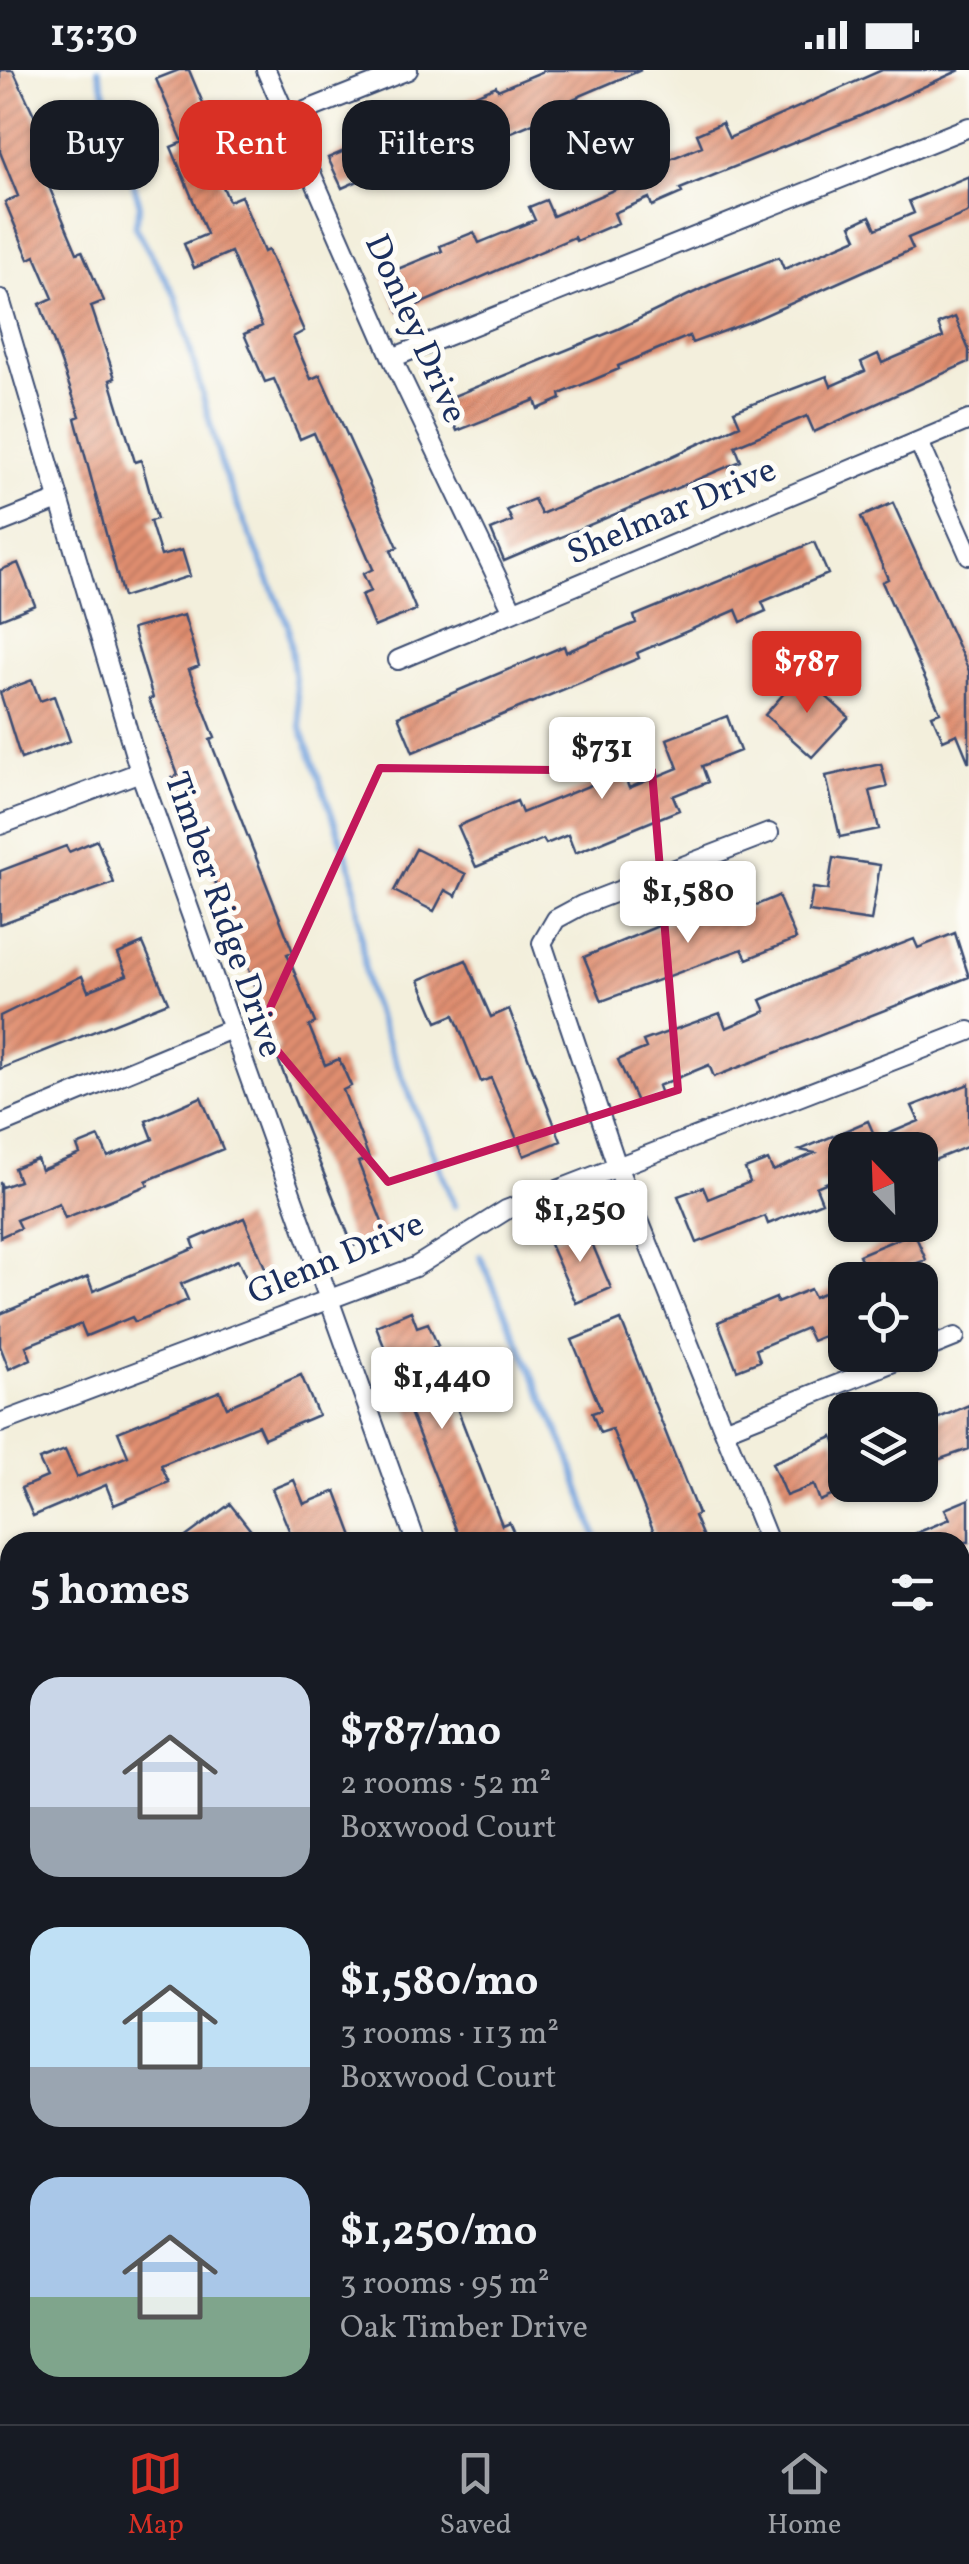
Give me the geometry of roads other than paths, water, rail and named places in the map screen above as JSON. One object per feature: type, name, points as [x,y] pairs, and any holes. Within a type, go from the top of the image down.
[{"type":"street","name":"Donley Drive","points":[[266,70],[281,100]]},
{"type":"street","points":[[322,104],[408,70]]},
{"type":"street","points":[[392,358],[969,127]]},
{"type":"street","name":"Donley Drive","points":[[321,190],[392,358],[513,611]]},
{"type":"street","name":"Timber Ridge Drive","points":[[0,298],[140,772],[412,1532]]},
{"type":"street","name":"Shelmar Drive","points":[[398,660],[969,420]]},
{"type":"street","points":[[919,442],[969,555]]},
{"type":"street","points":[[0,523],[58,500]]},
{"type":"street","points":[[0,826],[140,772]]},
{"type":"street","points":[[764,1532],[617,1166],[566,1002],[542,942],[556,918],[582,905],[770,833]]},
{"type":"street","points":[[0,1125],[231,1029]]},
{"type":"street","name":"Glenn Drive","points":[[0,1423],[415,1267],[506,1210],[969,1030]]},
{"type":"street","points":[[938,1345],[955,1338]]},
{"type":"street","points":[[726,1429],[868,1372]]},
{"type":"waterway","points":[[98,70],[140,205],[135,227],[176,297],[223,471],[288,625],[301,728],[353,873],[368,993],[455,1206]]},
{"type":"waterway","points":[[480,1256],[569,1456],[595,1532]]}]
